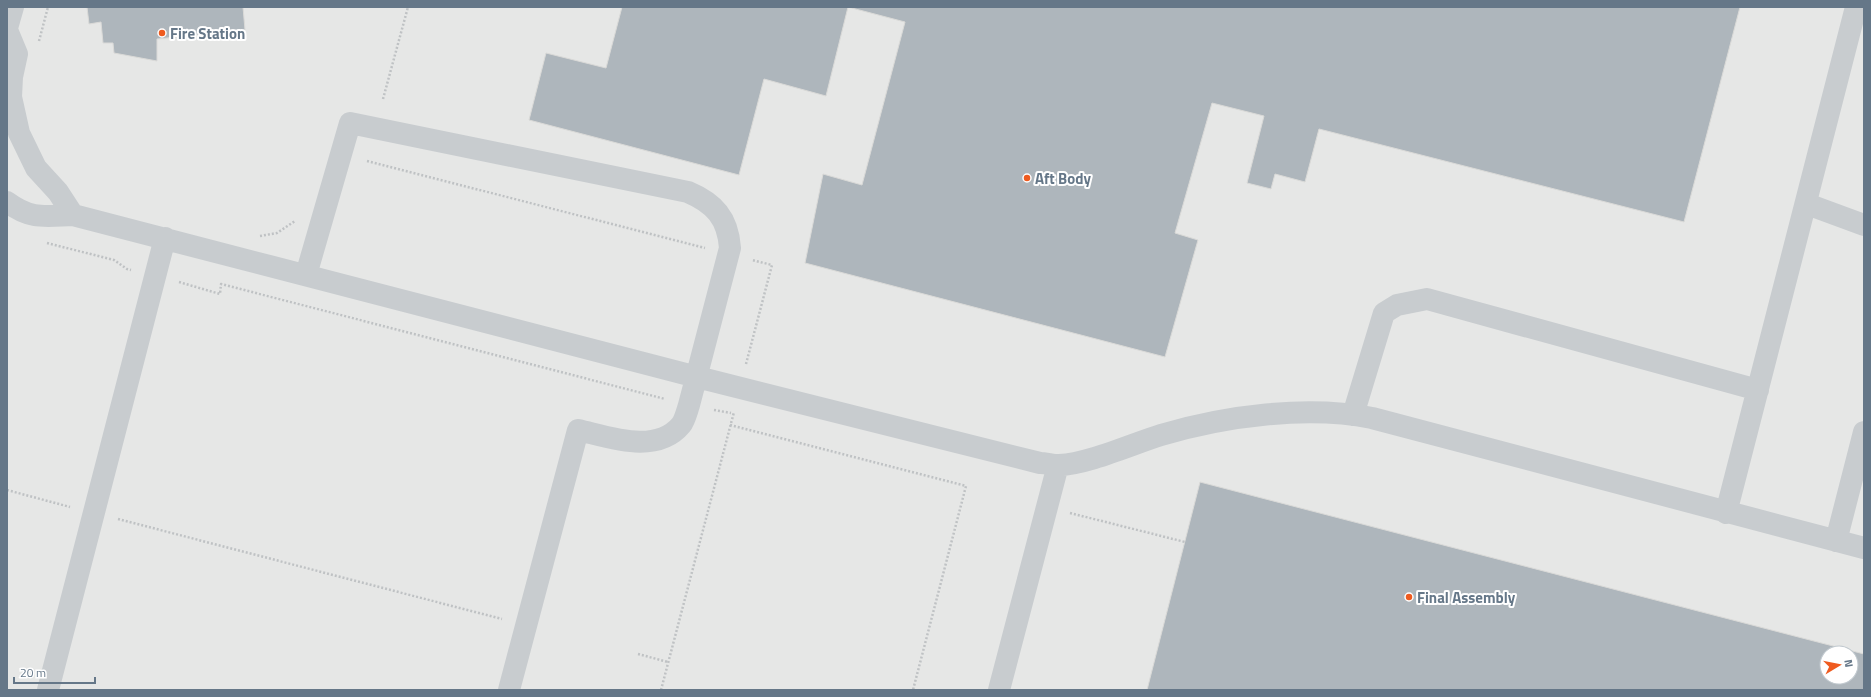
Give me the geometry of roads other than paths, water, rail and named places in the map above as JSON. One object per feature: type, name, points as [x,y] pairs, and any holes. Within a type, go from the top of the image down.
[{"type":"street","points":[[12,7],[7,29],[17,54],[12,77],[12,97],[19,133],[36,168],[58,192],[73,215]]},
{"type":"street","points":[[1726,512],[1807,204],[1856,7]]},
{"type":"street","points":[[306,275],[350,123],[688,192],[709,202],[717,210],[727,229],[730,248],[689,405],[681,425],[664,437],[646,441],[626,441],[578,430],[510,690]]},
{"type":"street","points":[[7,202],[15,208],[38,217],[73,215],[740,388],[1040,463],[1058,465],[1078,462],[1163,435],[1248,418],[1292,413],[1353,415],[1864,548]]},
{"type":"street","points":[[1807,204],[1864,225]]},
{"type":"street","points":[[48,690],[165,238]]},
{"type":"street","points":[[1353,415],[1384,313],[1397,304],[1427,299],[1758,390]]},
{"type":"street","points":[[1836,541],[1864,432]]},
{"type":"street","points":[[999,690],[1058,465]]},
{"type":"place","name":"Fire Station","points":[[162,33]]},
{"type":"place","name":"Aft Body","points":[[1027,178]]},
{"type":"place","name":"Final Assembly","points":[[1409,597]]}]
